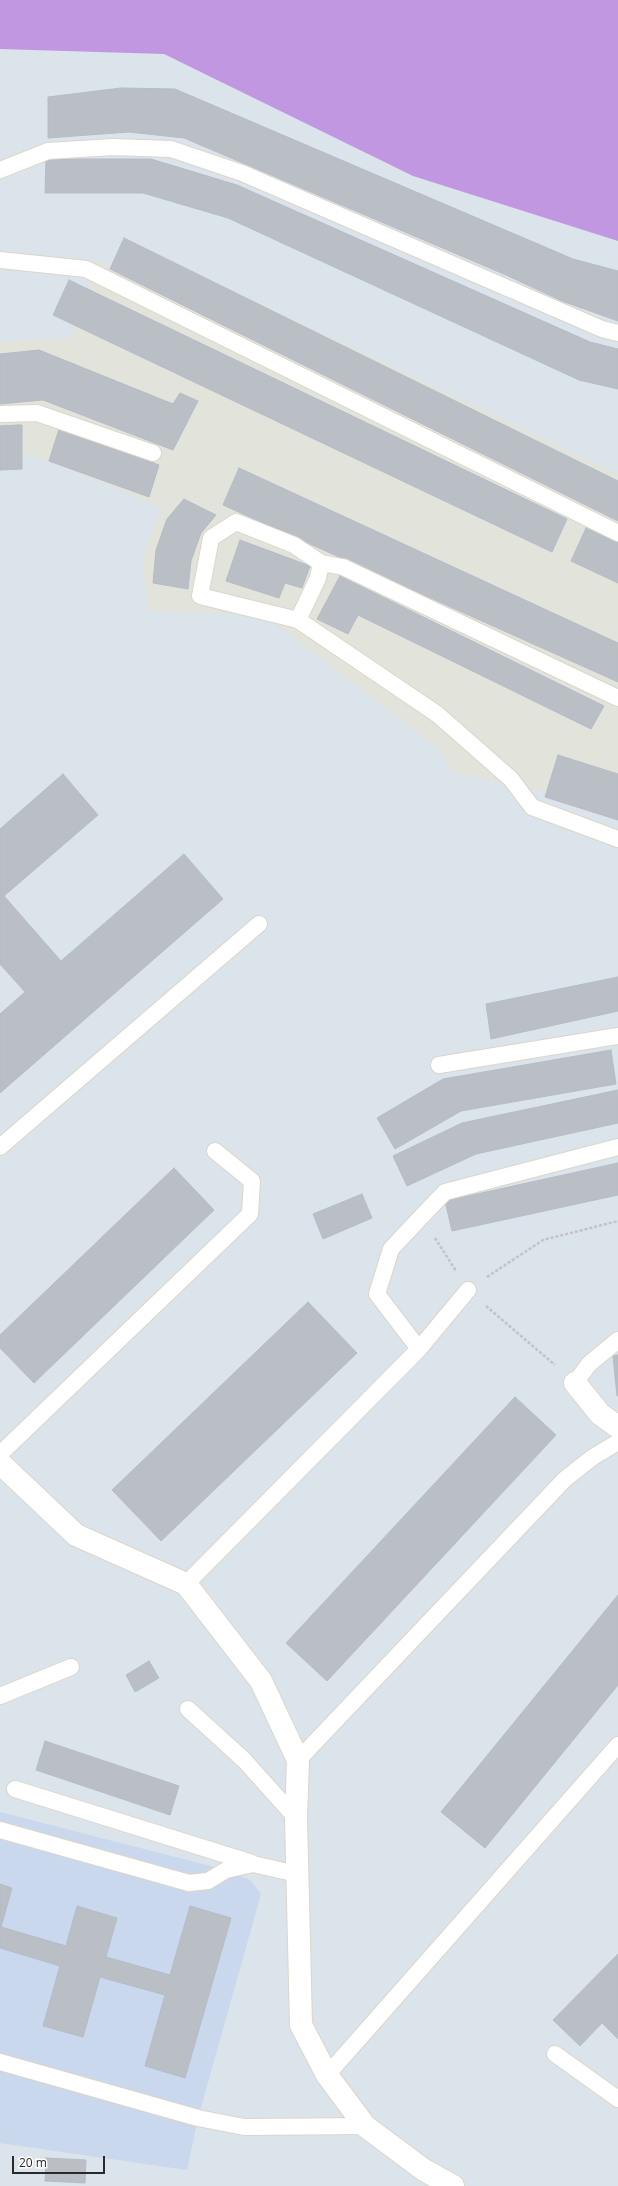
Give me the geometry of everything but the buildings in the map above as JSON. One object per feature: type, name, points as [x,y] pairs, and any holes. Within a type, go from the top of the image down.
[{"type":"street","points":[[575,1382],[600,1414],[618,1427]]},
{"type":"street","points":[[0,1463],[76,1535],[186,1584],[261,1681],[298,1760],[296,1818],[301,2025],[327,2075],[364,2126],[447,2185]]},
{"type":"lane","points":[[0,170],[48,151],[113,147],[171,149],[242,173],[602,329],[618,333]]},
{"type":"lane","points":[[0,260],[86,269],[618,533]]},
{"type":"lane","points":[[0,414],[37,413],[153,453]]},
{"type":"lane","points":[[618,698],[342,567],[320,563],[294,545],[236,522],[211,538],[200,596],[298,620],[437,714],[511,779],[532,807],[618,839]]},
{"type":"lane","points":[[298,620],[318,578],[320,563]]},
{"type":"lane","points":[[0,1147],[259,924]]},
{"type":"lane","points":[[439,1065],[618,1036]]},
{"type":"lane","points":[[419,1348],[377,1294],[392,1249],[445,1192],[618,1147]]},
{"type":"lane","points":[[0,1454],[250,1214],[252,1181],[216,1151]]},
{"type":"lane","points":[[186,1584],[419,1348],[468,1290]]},
{"type":"lane","points":[[575,1382],[589,1364],[618,1340]]},
{"type":"lane","points":[[298,1760],[565,1479],[593,1457],[618,1442]]},
{"type":"lane","points":[[0,1696],[71,1667]]},
{"type":"lane","points":[[188,1708],[244,1760],[296,1818]]},
{"type":"lane","points":[[327,2075],[618,1745]]},
{"type":"lane","points":[[15,1789],[253,1864],[297,1874]]},
{"type":"lane","points":[[0,1830],[189,1883],[208,1880],[226,1870],[253,1864]]},
{"type":"lane","points":[[555,2054],[618,2099]]},
{"type":"lane","points":[[0,2062],[198,2118],[244,2127],[364,2126]]},
{"type":"path","points":[[421,1217],[468,1290],[575,1382]]},
{"type":"path","points":[[468,1290],[543,1240],[618,1221]]},
{"type":"shaded area","points":[[0,0],[618,0],[618,241],[413,176],[164,54],[0,49]]},
{"type":"shaded area","points":[[97,260],[160,291],[173,262],[618,474],[618,809],[452,772],[440,750],[263,614],[148,611],[142,558],[161,507],[29,454],[0,458],[0,342],[71,338]]},
{"type":"shaded area","points":[[0,1812],[226,1870],[250,1880],[261,1894],[198,2118],[187,2170],[0,2143]]}]
